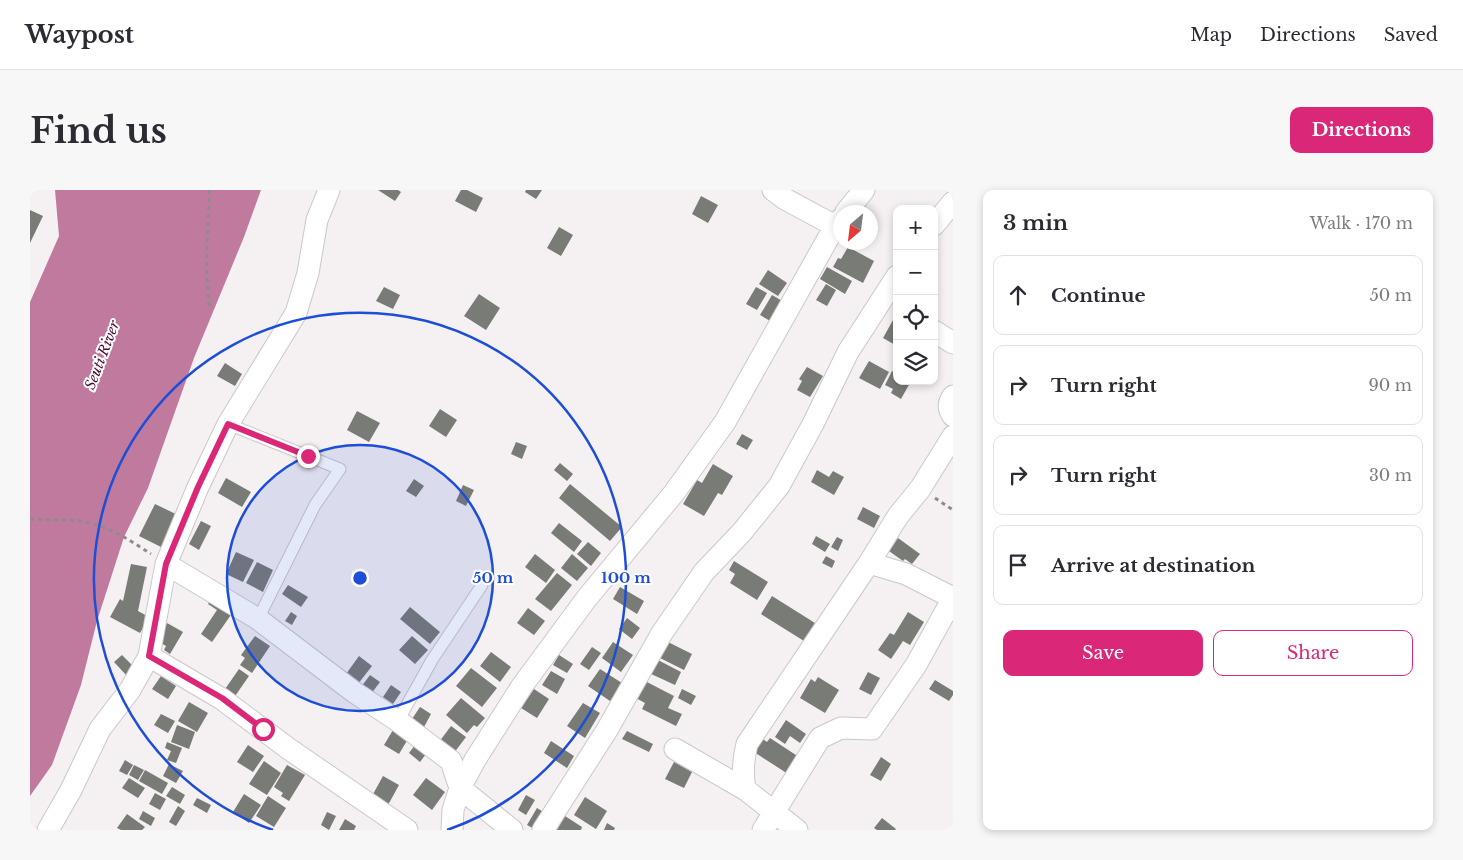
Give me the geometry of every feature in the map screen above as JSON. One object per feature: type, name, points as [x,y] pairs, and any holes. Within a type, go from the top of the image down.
[{"type":"street","points":[[48,830],[71,790],[100,729],[130,690],[149,656],[166,564],[198,487],[228,424],[296,313],[308,273],[317,220],[329,190]]},
{"type":"street","points":[[773,190],[786,199],[833,216]]},
{"type":"street","points":[[852,205],[864,190]]},
{"type":"street","points":[[938,220],[953,202]]},
{"type":"street","points":[[452,830],[453,810],[460,788],[475,760],[522,686],[587,598],[674,493],[725,422],[833,233]]},
{"type":"street","points":[[543,830],[607,730],[668,625],[704,572],[742,532],[779,486],[813,424],[848,352],[889,304],[893,290]]},
{"type":"street","points":[[938,334],[953,343]]},
{"type":"street","points":[[953,396],[949,402],[949,408],[953,416]]},
{"type":"street","points":[[745,789],[742,774],[747,744],[890,529],[920,489],[953,436]]},
{"type":"street","points":[[763,830],[820,738],[841,728],[872,729],[916,666],[953,598],[906,574],[869,563]]},
{"type":"street","points":[[166,564],[258,619],[354,692],[398,721],[451,761],[460,788],[512,830]]},
{"type":"street","points":[[149,656],[222,698],[289,749],[407,830]]},
{"type":"street","points":[[675,749],[745,789],[797,830]]},
{"type":"lane","points":[[228,424],[340,469],[315,505],[258,619]]},
{"type":"lane","points":[[398,721],[432,660],[482,585]]},
{"type":"path","points":[[209,190],[210,215],[206,244],[206,276],[210,308]]},
{"type":"path","points":[[30,519],[85,522],[104,527],[124,537],[166,564]]},
{"type":"water","name":"Seuti River","points":[[55,190],[261,190],[244,237],[194,358],[148,488],[124,537],[97,621],[81,685],[52,765],[30,796],[30,302],[59,236]]},
{"type":"building","points":[[378,190],[398,190],[401,192],[395,201]]},
{"type":"building","points":[[461,190],[467,190],[483,198],[476,212],[455,201]]},
{"type":"building","points":[[526,190],[542,190],[536,199],[525,192]]},
{"type":"building","points":[[701,196],[718,205],[708,223],[692,214]]},
{"type":"building","points":[[30,210],[43,216],[30,243]]},
{"type":"building","points":[[559,227],[573,235],[561,256],[547,248]]},
{"type":"building","points":[[846,250],[854,250],[874,261],[863,283],[833,267],[838,258],[841,259]]},
{"type":"building","points":[[827,267],[852,281],[845,294],[820,279]]},
{"type":"building","points":[[768,270],[787,283],[778,296],[759,284]]},
{"type":"building","points":[[826,284],[836,290],[827,306],[816,300]]},
{"type":"building","points":[[384,287],[400,295],[393,309],[376,301]]},
{"type":"building","points":[[756,287],[767,293],[757,310],[746,304]]},
{"type":"building","points":[[479,294],[500,308],[486,330],[464,316]]},
{"type":"building","points":[[772,295],[784,302],[772,322],[760,315]]},
{"type":"building","points":[[893,320],[893,344],[883,338]]},
{"type":"building","points":[[869,361],[889,372],[880,389],[859,378]]},
{"type":"building","points":[[225,363],[242,374],[235,386],[217,376]]},
{"type":"building","points":[[807,367],[823,376],[810,397],[797,390],[802,381],[799,379]]},
{"type":"building","points":[[892,371],[893,385],[909,385],[901,399],[891,393],[893,389],[885,385]]},
{"type":"building","points":[[440,409],[457,420],[446,437],[429,426]]},
{"type":"building","points":[[357,411],[380,423],[369,442],[347,430]]},
{"type":"building","points":[[742,434],[753,440],[747,450],[736,444]]},
{"type":"building","points":[[516,442],[527,446],[522,459],[511,454]]},
{"type":"building","points":[[560,463],[573,474],[567,481],[554,470]]},
{"type":"building","points":[[713,464],[733,476],[722,495],[718,493],[704,516],[683,504],[697,480],[702,483]]},
{"type":"building","points":[[817,470],[829,477],[833,471],[844,477],[834,495],[811,482]]},
{"type":"building","points":[[226,478],[251,492],[242,507],[218,493]]},
{"type":"building","points":[[414,479],[424,486],[416,497],[406,491]]},
{"type":"building","points":[[570,484],[622,527],[610,541],[559,498]]},
{"type":"building","points":[[463,485],[474,490],[466,506],[456,501]]},
{"type":"building","points":[[155,504],[182,517],[165,549],[139,536]]},
{"type":"building","points":[[863,507],[880,516],[874,528],[857,519]]},
{"type":"building","points":[[201,521],[211,526],[199,550],[189,544]]},
{"type":"building","points":[[559,523],[582,541],[574,552],[551,533]]},
{"type":"building","points":[[816,536],[830,544],[825,552],[812,544]]},
{"type":"building","points":[[837,537],[843,540],[838,551],[831,547]]},
{"type":"building","points":[[898,538],[920,554],[912,564],[905,559],[903,561],[889,551]]},
{"type":"building","points":[[588,542],[601,553],[591,566],[577,554]]},
{"type":"building","points":[[236,552],[254,560],[243,582],[226,574]]},
{"type":"building","points":[[535,554],[555,570],[546,583],[525,567]]},
{"type":"building","points":[[572,554],[588,568],[577,581],[561,568]]},
{"type":"building","points":[[826,556],[835,561],[832,568],[822,563]]},
{"type":"building","points":[[734,561],[768,582],[757,600],[730,583],[735,574],[729,570]]},
{"type":"building","points":[[257,562],[273,570],[263,592],[246,583]]},
{"type":"building","points":[[131,564],[147,567],[138,611],[149,617],[140,633],[110,617],[120,599],[123,601]]},
{"type":"building","points":[[557,573],[572,585],[551,611],[535,599]]},
{"type":"building","points":[[288,585],[308,597],[301,607],[282,594]]},
{"type":"building","points":[[620,587],[644,601],[637,614],[613,599]]},
{"type":"building","points":[[772,596],[815,623],[804,641],[761,614]]},
{"type":"building","points":[[212,598],[233,612],[212,642],[201,634],[217,610],[208,604]]},
{"type":"building","points":[[410,607],[440,632],[430,644],[400,619]]},
{"type":"building","points":[[528,608],[545,621],[534,635],[517,623]]},
{"type":"building","points":[[291,612],[297,616],[292,625],[285,621]]},
{"type":"building","points":[[908,612],[924,622],[910,645],[903,641],[891,659],[878,650],[890,633],[894,635]]},
{"type":"building","points":[[627,618],[640,628],[632,639],[619,629]]},
{"type":"building","points":[[167,623],[183,632],[170,654],[164,650],[166,646],[157,641]]},
{"type":"building","points":[[255,636],[270,646],[252,673],[240,665],[245,658],[241,655]]},
{"type":"building","points":[[412,636],[428,650],[415,664],[399,650]]},
{"type":"building","points":[[613,642],[633,655],[621,672],[602,658]]},
{"type":"building","points":[[668,642],[692,654],[684,670],[660,658]]},
{"type":"building","points":[[592,647],[601,653],[589,670],[580,664]]},
{"type":"building","points":[[491,652],[511,667],[500,682],[480,666]]},
{"type":"building","points":[[122,655],[135,668],[127,676],[114,662]]},
{"type":"building","points":[[559,655],[573,664],[567,673],[553,665]]},
{"type":"building","points":[[359,656],[372,666],[358,684],[346,674]]},
{"type":"building","points":[[656,659],[681,672],[675,685],[649,673]]},
{"type":"building","points":[[471,668],[497,688],[482,707],[456,686]]},
{"type":"building","points":[[239,669],[249,676],[233,699],[223,692]]},
{"type":"building","points":[[600,669],[622,683],[610,701],[588,686]]},
{"type":"building","points":[[551,671],[565,679],[557,694],[542,685]]},
{"type":"building","points":[[868,672],[880,678],[871,695],[859,689]]},
{"type":"building","points":[[370,675],[380,682],[371,694],[361,687]]},
{"type":"building","points":[[161,676],[176,686],[168,699],[152,689]]},
{"type":"building","points":[[818,677],[839,690],[825,713],[800,698],[811,679],[815,682]]},
{"type":"building","points":[[643,680],[674,696],[668,708],[682,714],[676,726],[642,709],[645,703],[634,697]]},
{"type":"building","points":[[935,680],[953,691],[949,701],[929,689]]},
{"type":"building","points":[[391,685],[401,692],[393,704],[383,697]]},
{"type":"building","points":[[534,689],[549,699],[537,718],[521,708]]},
{"type":"building","points":[[682,689],[696,696],[691,705],[678,698]]},
{"type":"building","points":[[461,698],[485,718],[477,727],[474,725],[467,733],[446,715]]},
{"type":"building","points":[[189,702],[208,713],[197,732],[178,721]]},
{"type":"building","points":[[583,703],[600,713],[585,738],[567,726]]},
{"type":"building","points":[[420,707],[431,714],[424,727],[412,719]]},
{"type":"building","points":[[161,714],[175,721],[168,733],[154,725]]},
{"type":"building","points":[[786,720],[806,734],[800,743],[790,736],[785,744],[775,737]]},
{"type":"building","points":[[177,725],[195,732],[189,749],[171,742]]},
{"type":"building","points":[[451,726],[466,737],[454,753],[439,742]]},
{"type":"building","points":[[393,730],[408,739],[399,754],[384,745]]},
{"type":"building","points":[[627,731],[653,744],[649,752],[622,739]]},
{"type":"building","points":[[760,737],[767,742],[770,738],[799,757],[788,774],[751,750]]},
{"type":"building","points":[[551,741],[574,756],[567,768],[544,753]]},
{"type":"building","points":[[167,742],[182,748],[176,763],[167,760],[171,751],[165,748]]},
{"type":"building","points":[[248,745],[264,756],[253,772],[237,762]]},
{"type":"building","points":[[415,745],[426,754],[420,762],[409,753]]},
{"type":"building","points":[[881,757],[891,764],[881,781],[870,775]]},
{"type":"building","points":[[125,760],[133,765],[127,775],[119,771]]},
{"type":"building","points":[[264,761],[281,773],[267,795],[249,784]]},
{"type":"building","points":[[674,762],[692,772],[684,788],[665,779]]},
{"type":"building","points":[[169,764],[183,771],[176,783],[163,776]]},
{"type":"building","points":[[134,765],[144,770],[138,780],[129,775]]},
{"type":"building","points":[[287,765],[305,775],[289,801],[281,796],[283,793],[274,787]]},
{"type":"building","points":[[145,770],[168,783],[162,794],[139,781]]},
{"type":"building","points":[[383,776],[399,785],[388,805],[372,796]]},
{"type":"building","points":[[129,778],[145,788],[138,798],[122,788]]},
{"type":"building","points":[[426,778],[445,792],[432,810],[413,795]]},
{"type":"building","points":[[172,787],[185,795],[180,804],[166,796]]},
{"type":"building","points":[[155,793],[166,799],[160,810],[149,804]]},
{"type":"building","points":[[244,794],[261,805],[249,823],[233,812]]},
{"type":"building","points":[[526,795],[535,800],[526,815],[518,810]]},
{"type":"building","points":[[268,796],[286,808],[274,827],[256,816]]},
{"type":"building","points":[[585,797],[607,811],[596,829],[574,815]]},
{"type":"building","points":[[197,798],[211,805],[207,813],[193,805]]},
{"type":"building","points":[[178,806],[185,811],[176,826],[169,822]]},
{"type":"building","points":[[537,808],[545,813],[536,830],[527,825]]},
{"type":"building","points":[[143,811],[155,818],[151,826],[139,819]]},
{"type":"building","points":[[327,812],[336,816],[329,830],[321,825]]},
{"type":"building","points":[[127,814],[145,827],[142,830],[121,830],[117,828]]},
{"type":"building","points":[[565,816],[582,827],[581,830],[557,830]]},
{"type":"building","points":[[882,818],[896,829],[877,830],[874,828]]},
{"type":"building","points":[[345,819],[356,826],[354,830],[339,830]]},
{"type":"building","points":[[607,823],[615,828],[614,830],[604,830]]},
{"type":"route","points":[[263,729],[222,698],[149,656],[156,613],[166,564],[198,487],[228,424],[308,456]]}]
